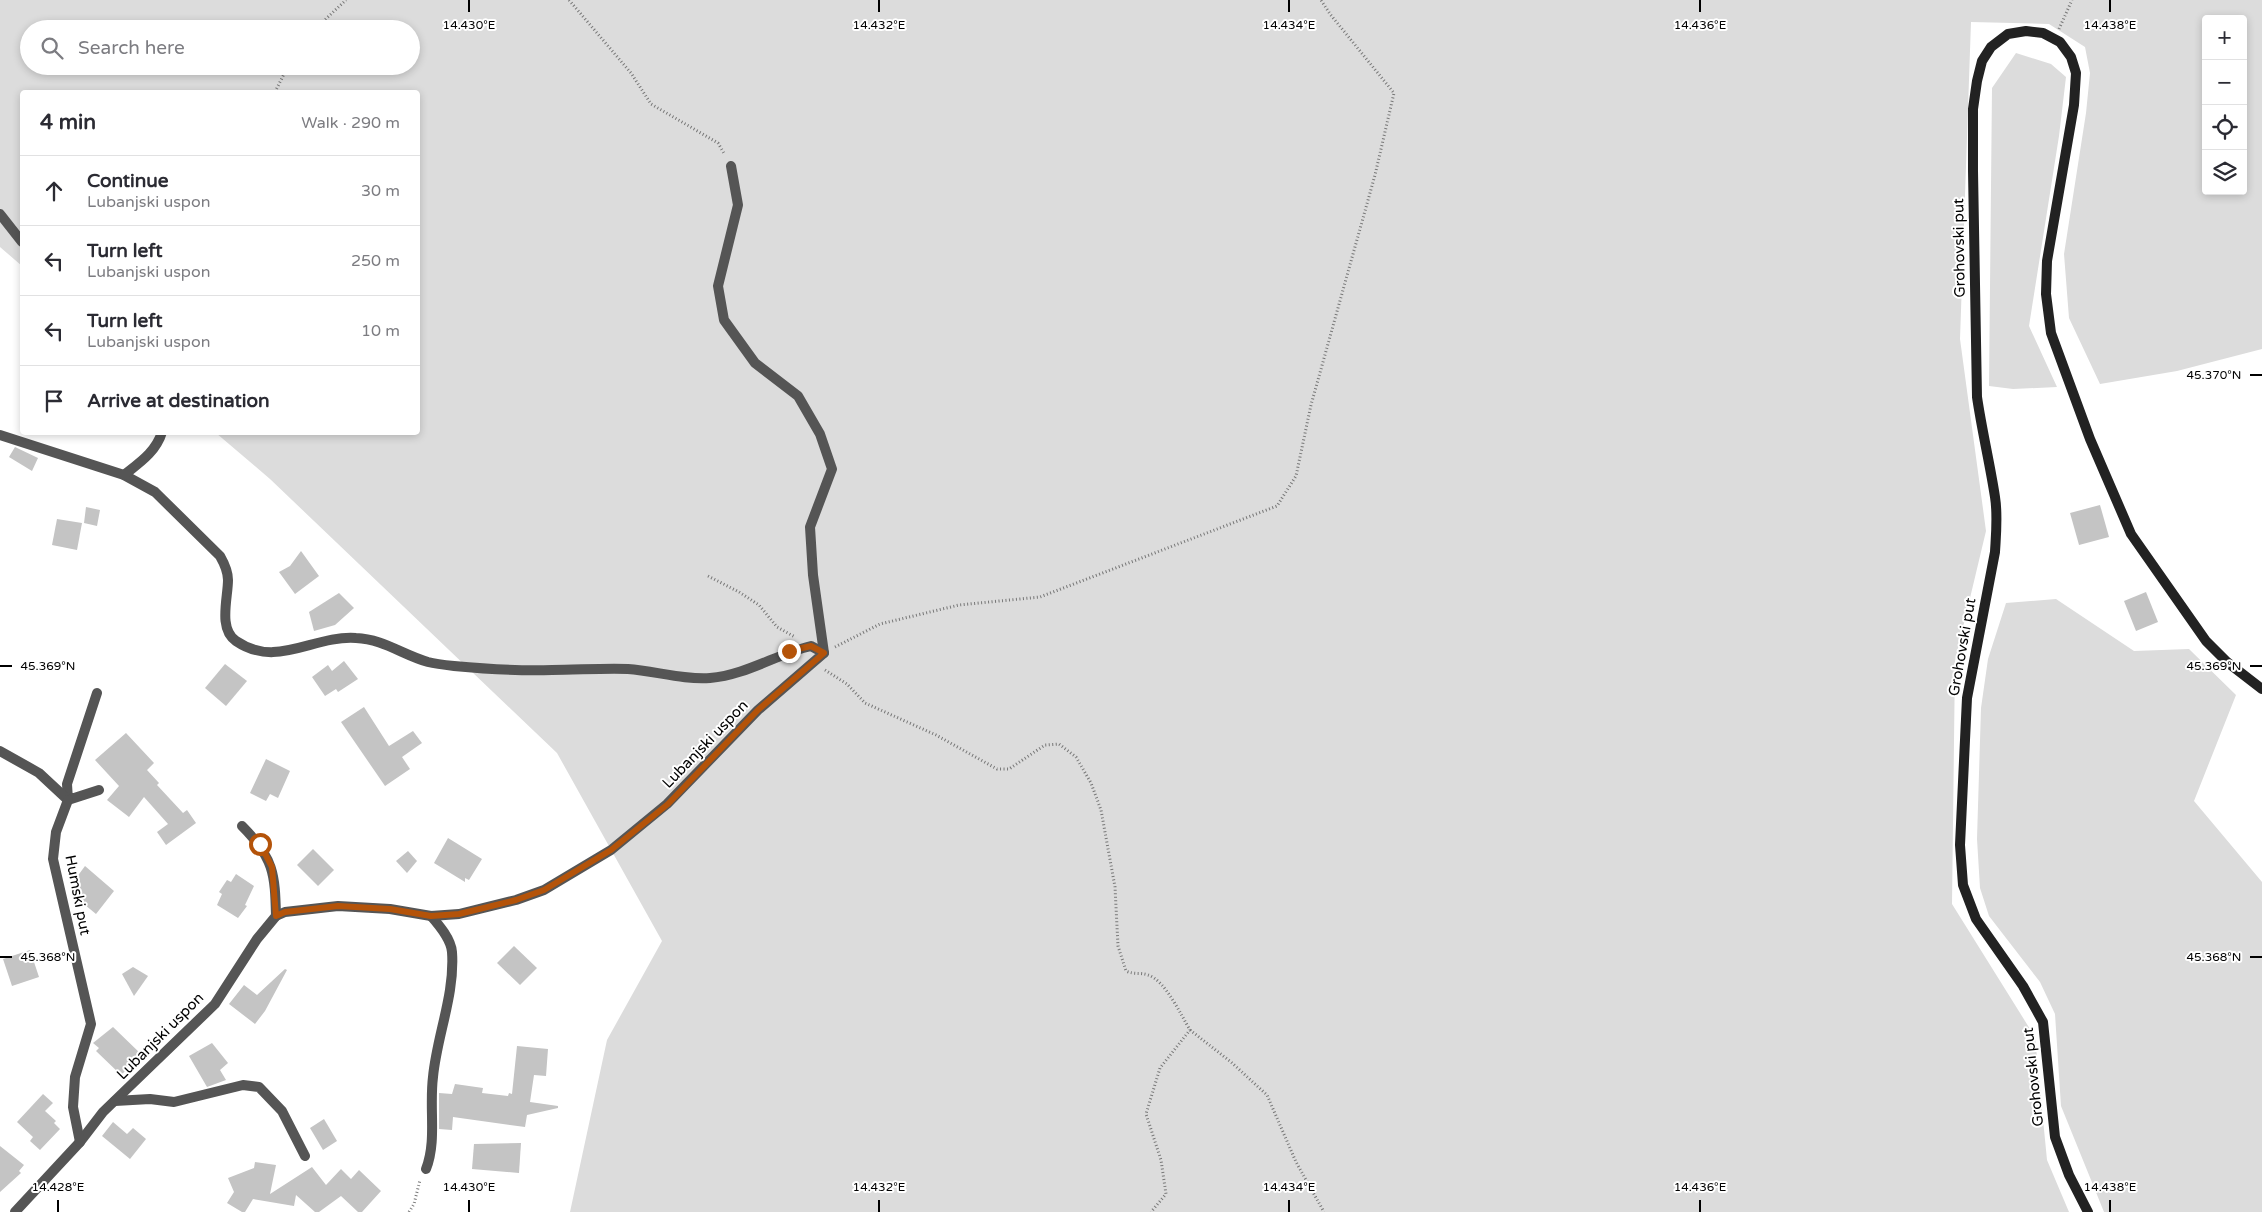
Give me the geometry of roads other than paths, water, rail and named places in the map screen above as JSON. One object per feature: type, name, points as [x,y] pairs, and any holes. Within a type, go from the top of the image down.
[{"type":"main road","name":"Grohovski put","points":[[2088,1212],[2069,1175],[2055,1136],[2043,1022],[2023,986],[1976,919],[1963,885],[1960,845],[1967,698],[1995,552],[1996,528],[1996,499],[1982,430],[1978,397],[1973,110],[1982,61],[1991,47],[2008,34],[2043,33],[2060,42],[2071,57],[2076,72],[2074,105],[2047,261],[2046,294],[2051,333],[2090,439],[2131,534],[2206,641],[2227,662],[2262,689]]},
{"type":"street","points":[[731,166],[738,205],[718,286],[724,320],[756,363],[798,396],[820,434],[832,469],[810,527],[813,574],[824,653]]},
{"type":"street","points":[[0,214],[20,239]]},
{"type":"street","points":[[0,435],[124,475],[155,492],[220,556],[225,564],[228,579],[227,628],[234,640],[259,652],[274,652],[347,638],[358,638],[390,645],[428,662],[454,666],[549,670],[628,669],[672,676],[710,678],[732,674],[789,651],[811,646],[824,653]]},
{"type":"street","points":[[124,475],[146,458],[160,440],[161,435]]},
{"type":"street","name":"Lubanjski uspon","points":[[15,1212],[115,1101],[215,1004],[257,939],[276,916],[285,912],[338,906],[390,909],[431,916],[459,914],[516,900],[544,890],[611,850],[668,804],[758,710],[824,653]]},
{"type":"street","name":"Humski put","points":[[80,1142],[73,1107],[75,1077],[91,1024],[53,859],[56,832],[68,800],[67,784],[96,693]]},
{"type":"street","points":[[0,751],[39,773],[68,800],[99,790]]},
{"type":"street","points":[[242,826],[260,844],[272,867],[276,916]]},
{"type":"street","points":[[426,1169],[431,1157],[433,1077],[452,984],[452,949],[441,928],[431,916]]},
{"type":"street","name":"Lubanjski uspon","points":[[115,1101],[150,1099],[174,1102],[243,1085],[259,1087],[282,1111],[305,1156]]}]
